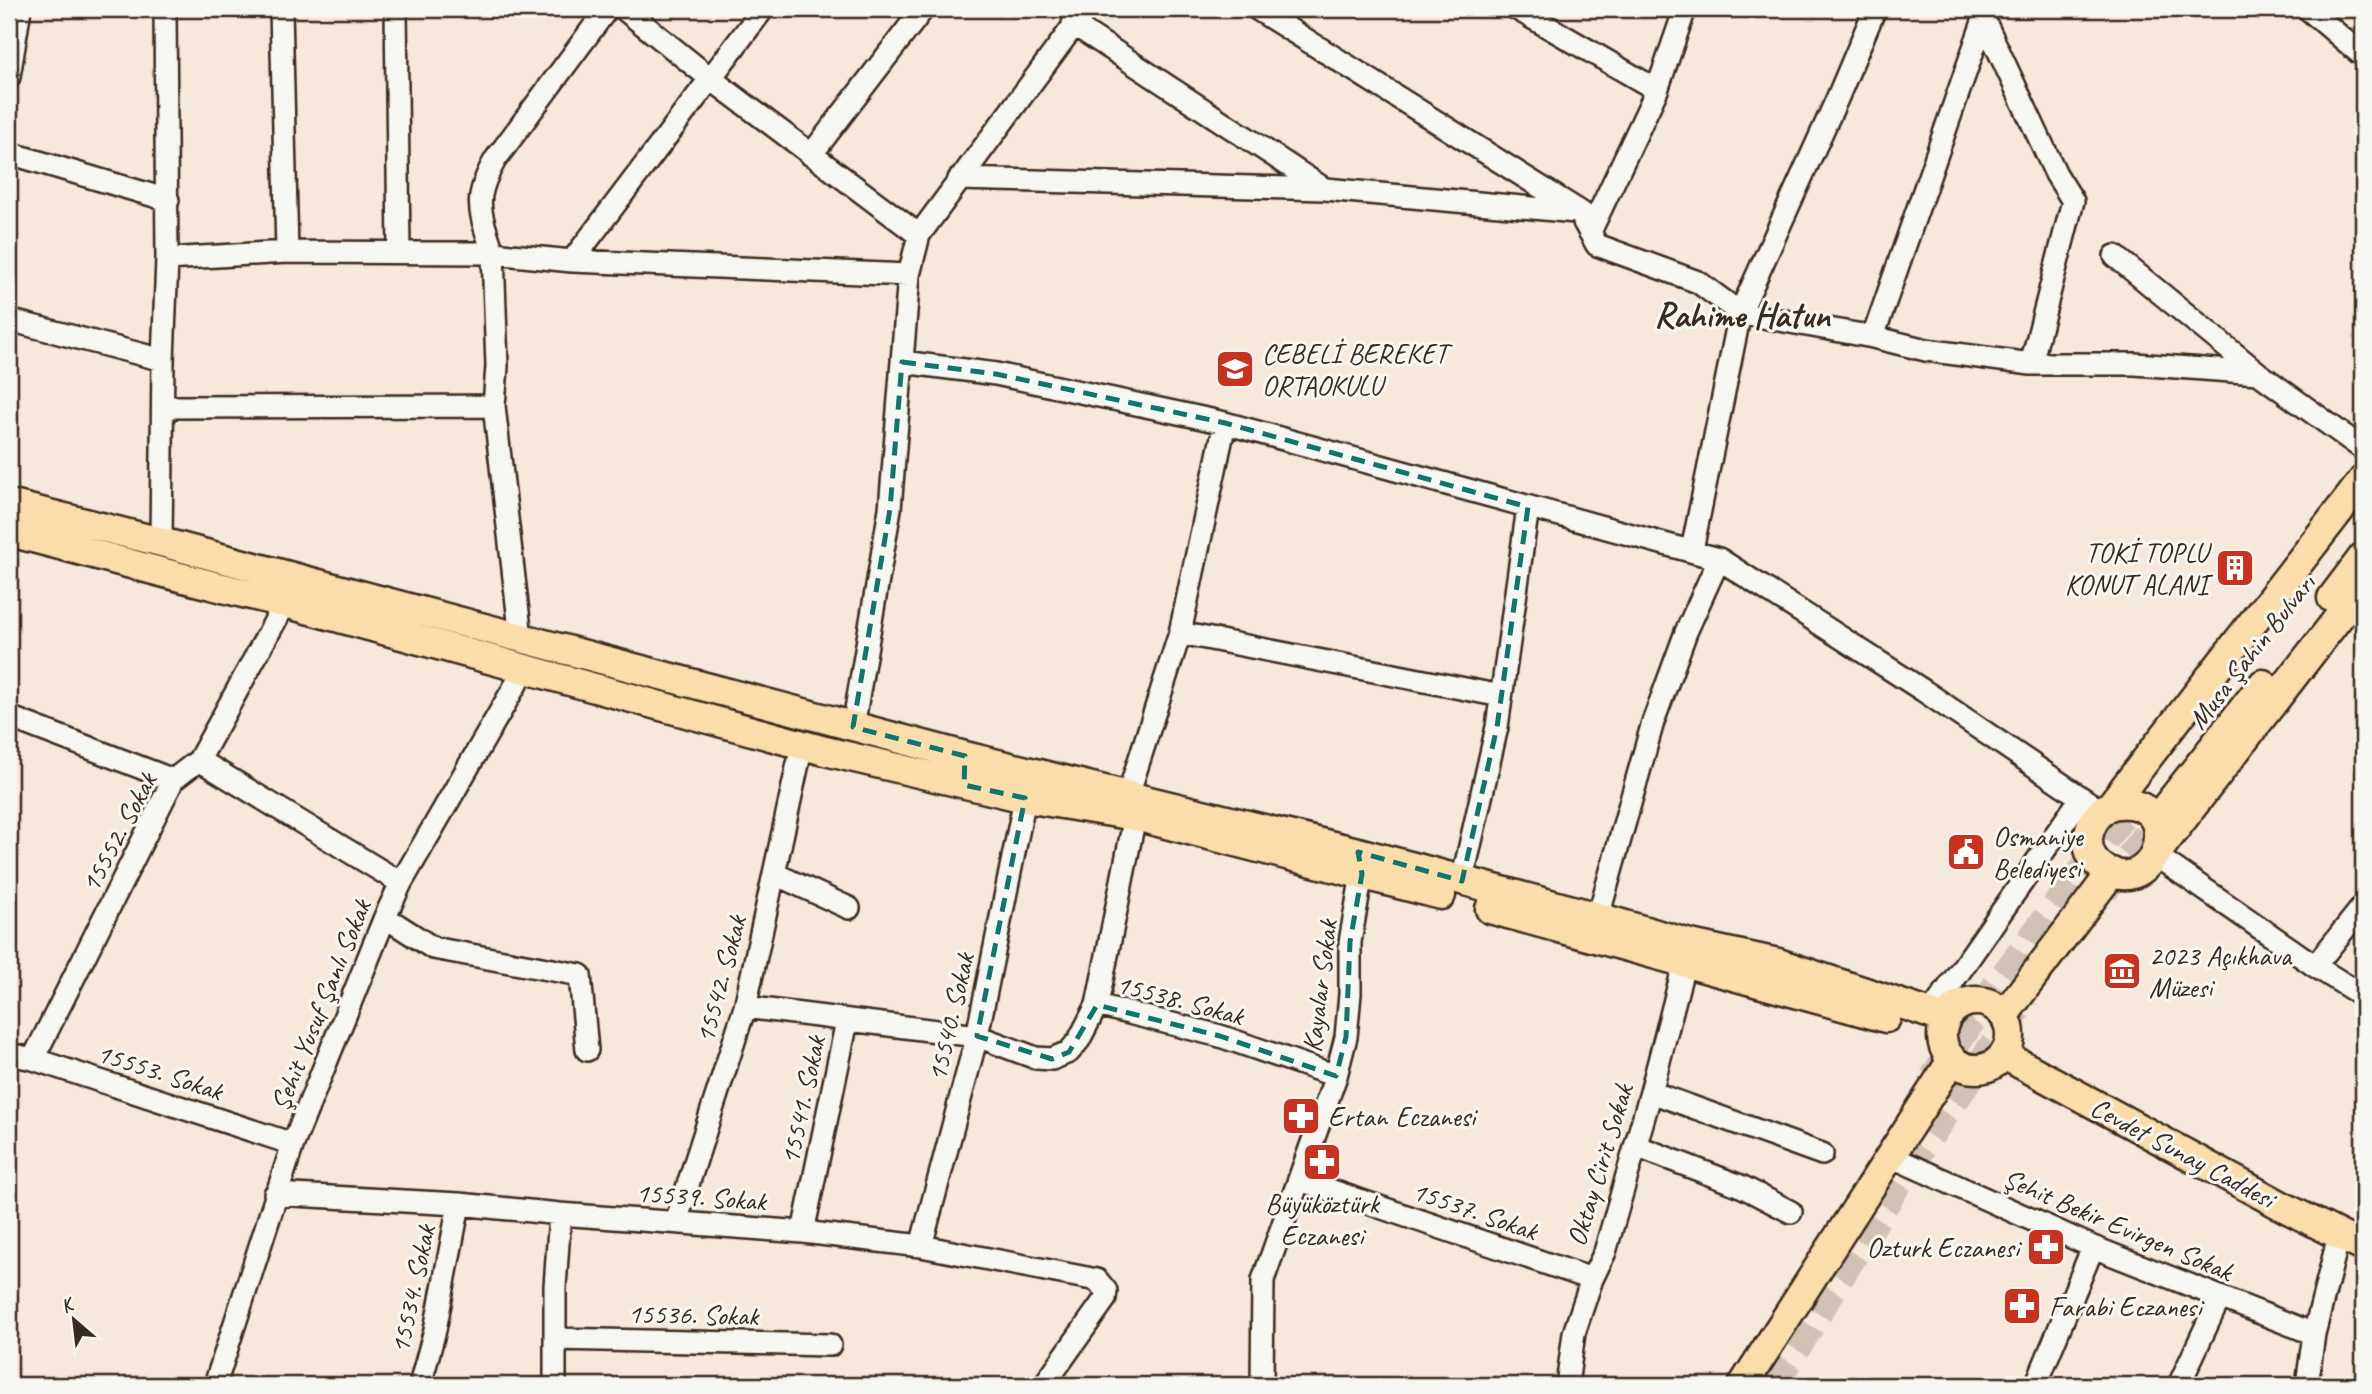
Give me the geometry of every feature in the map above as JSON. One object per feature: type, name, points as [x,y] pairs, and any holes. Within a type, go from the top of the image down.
[{"type":"main road","points":[[2363,480],[2098,805],[2088,840],[2090,851],[2104,867],[2123,874],[2147,865],[2363,586]]},
{"type":"main road","points":[[9,505],[161,542],[965,756],[1131,806],[1360,863],[1685,961],[1939,1022]]},
{"type":"main road","name":"Musa Şahin Bulvarı","points":[[2139,794],[2363,508]]},
{"type":"main road","points":[[9,533],[98,554],[213,587],[285,603],[526,667],[802,745],[964,785],[1025,798],[1131,806]]},
{"type":"main road","name":"Musa Şahin Bulvarı","points":[[2163,811],[2363,557]]},
{"type":"main road","points":[[964,785],[965,756]]},
{"type":"main road","points":[[2098,805],[2135,805],[2150,815],[2159,835],[2155,855]]},
{"type":"main road","points":[[1360,863],[1462,881],[1690,944],[1778,963],[1939,1022]]},
{"type":"main road","points":[[1997,1009],[2104,867]]},
{"type":"main road","points":[[1969,1001],[1997,1009],[2010,1033],[2009,1044],[2004,1055],[1986,1068],[1973,1069],[1957,1064],[1945,1051],[1939,1022],[1969,1001]]},
{"type":"main road","name":"Cevdet Sunay Caddesi","points":[[2004,1055],[2351,1241]]},
{"type":"main road","points":[[1765,1385],[1957,1064]]},
{"type":"main road","points":[[1743,1385],[1957,1064]]},
{"type":"street","points":[[9,77],[19,9]]},
{"type":"street","points":[[161,542],[168,200],[165,9]]},
{"type":"street","points":[[281,9],[286,252]]},
{"type":"street","points":[[396,9],[399,251]]},
{"type":"street","points":[[521,638],[494,406],[497,366],[493,253],[479,209],[482,182],[495,160],[607,9]]},
{"type":"street","points":[[624,9],[711,79],[919,235]]},
{"type":"street","points":[[572,261],[763,9]]},
{"type":"street","points":[[811,155],[923,9]]},
{"type":"street","points":[[1257,9],[1586,222],[1597,245],[1698,282],[1740,313],[1873,337],[1926,350],[2031,364],[2135,364],[2258,373]]},
{"type":"street","points":[[1517,9],[1657,90]]},
{"type":"street","points":[[1586,222],[1657,90],[1685,9]]},
{"type":"street","points":[[1692,550],[1740,313],[1875,9]]},
{"type":"street","points":[[2308,9],[2363,55]]},
{"type":"street","points":[[1873,337],[1982,14]]},
{"type":"street","points":[[1982,14],[2056,174],[2073,201],[2031,364]]},
{"type":"street","points":[[853,727],[890,509],[909,275],[919,235],[1080,17],[1325,189]]},
{"type":"street","points":[[9,153],[168,200]]},
{"type":"street","points":[[959,179],[1325,189],[1586,222]]},
{"type":"street","points":[[167,259],[286,252],[493,253],[572,261],[909,275]]},
{"type":"street","points":[[2115,256],[2258,373],[2363,449]]},
{"type":"street","points":[[9,320],[163,360]]},
{"type":"street","points":[[902,362],[996,374],[1225,423],[1719,559],[2098,805],[1939,1022]]},
{"type":"street","points":[[163,407],[494,406]]},
{"type":"street","points":[[1097,1005],[1131,806],[1181,632],[1225,423]]},
{"type":"street","points":[[1462,881],[1497,727],[1528,507]]},
{"type":"street","points":[[1598,917],[1653,722],[1686,632],[1719,559]]},
{"type":"street","name":"15552. Sokak","points":[[33,1059],[173,780],[199,760],[285,603]]},
{"type":"street","points":[[1181,632],[1501,696]]},
{"type":"street","name":"Şehit Yusuf Şanlı Sokak","points":[[215,1385],[293,1144],[384,917],[526,667]]},
{"type":"street","points":[[9,717],[173,780]]},
{"type":"street","name":"15542. Sokak","points":[[676,1222],[744,1007],[802,745]]},
{"type":"street","points":[[199,760],[401,883]]},
{"type":"street","name":"15540. Sokak","points":[[921,1246],[977,1036],[1025,798]]},
{"type":"street","points":[[2155,855],[2315,966],[2363,996]]},
{"type":"street","name":"Kayalar Sokak","points":[[1262,1385],[1264,1280],[1336,1076],[1346,1037],[1350,994],[1350,942],[1360,863]]},
{"type":"street","points":[[775,874],[849,908]]},
{"type":"street","points":[[2315,966],[2363,906]]},
{"type":"street","points":[[384,917],[433,948],[580,975],[587,1050]]},
{"type":"street","name":"Oktay Cirit Sokak","points":[[1567,1385],[1574,1333],[1592,1279],[1605,1252],[1685,961]]},
{"type":"street","name":"15538. Sokak","points":[[744,1007],[977,1036],[1036,1058],[1052,1059],[1069,1052],[1079,1040],[1097,1005],[1220,1036],[1336,1076]]},
{"type":"street","name":"15541. Sokak","points":[[803,1232],[847,1021]]},
{"type":"street","name":"15553. Sokak","points":[[9,1054],[33,1059],[293,1144]]},
{"type":"street","points":[[1651,1092],[1822,1154]]},
{"type":"street","points":[[1636,1146],[1743,1187],[1791,1212]]},
{"type":"street","name":"Şehit Bekir Evirgen Sokak","points":[[1901,1161],[2093,1247],[2314,1334]]},
{"type":"street","name":"15537. Sokak","points":[[1300,1180],[1592,1279]]},
{"type":"street","name":"15539. Sokak","points":[[275,1194],[459,1204],[803,1232],[921,1246],[1090,1278],[1103,1285],[1106,1291],[1105,1299],[1044,1385]]},
{"type":"street","name":"15534. Sokak","points":[[420,1385],[435,1330],[459,1204]]},
{"type":"street","points":[[555,1385],[560,1214]]},
{"type":"street","points":[[2307,1385],[2314,1334],[2351,1241]]},
{"type":"street","points":[[2036,1385],[2093,1247]]},
{"type":"street","points":[[2179,1385],[2220,1297]]},
{"type":"street","name":"15536. Sokak","points":[[555,1339],[830,1345]]},
{"type":"highlighted area","points":[[902,362],[996,374],[1225,423],[1528,507],[1497,727],[1462,881],[1358,852],[1362,874],[1350,942],[1346,1037],[1336,1076],[1220,1036],[1097,1005],[1069,1052],[1052,1059],[977,1036],[1025,798],[964,785],[965,756],[853,727],[890,509]]},
{"type":"tunnel","points":[[1933,1078],[1992,991],[2139,794]]},
{"type":"tunnel","points":[[2104,891],[2163,811]]},
{"type":"tunnel","points":[[1774,1385],[1904,1174],[2026,997]]},
{"type":"place","name":"CEBELİ BEREKET ORTAOKULU","points":[[1235,369]]},
{"type":"place","name":"TOKİ TOPLU KONUT ALANI","points":[[2235,568]]},
{"type":"place","name":"Osmaniye Belediyesi","points":[[1966,852]]},
{"type":"place","name":"2023 Açıkhava Müzesi","points":[[2122,971]]},
{"type":"place","name":"Ertan Eczanesi","points":[[1301,1116]]},
{"type":"place","name":"Büyüköztürk Eczanesi","points":[[1322,1162]]},
{"type":"place","name":"Ozturk Eczanesi","points":[[2046,1247]]},
{"type":"place","name":"Farabi Eczanesi","points":[[2022,1306]]},
{"type":"district","name":"Rahime Hatun","points":[[1742,315]]}]
